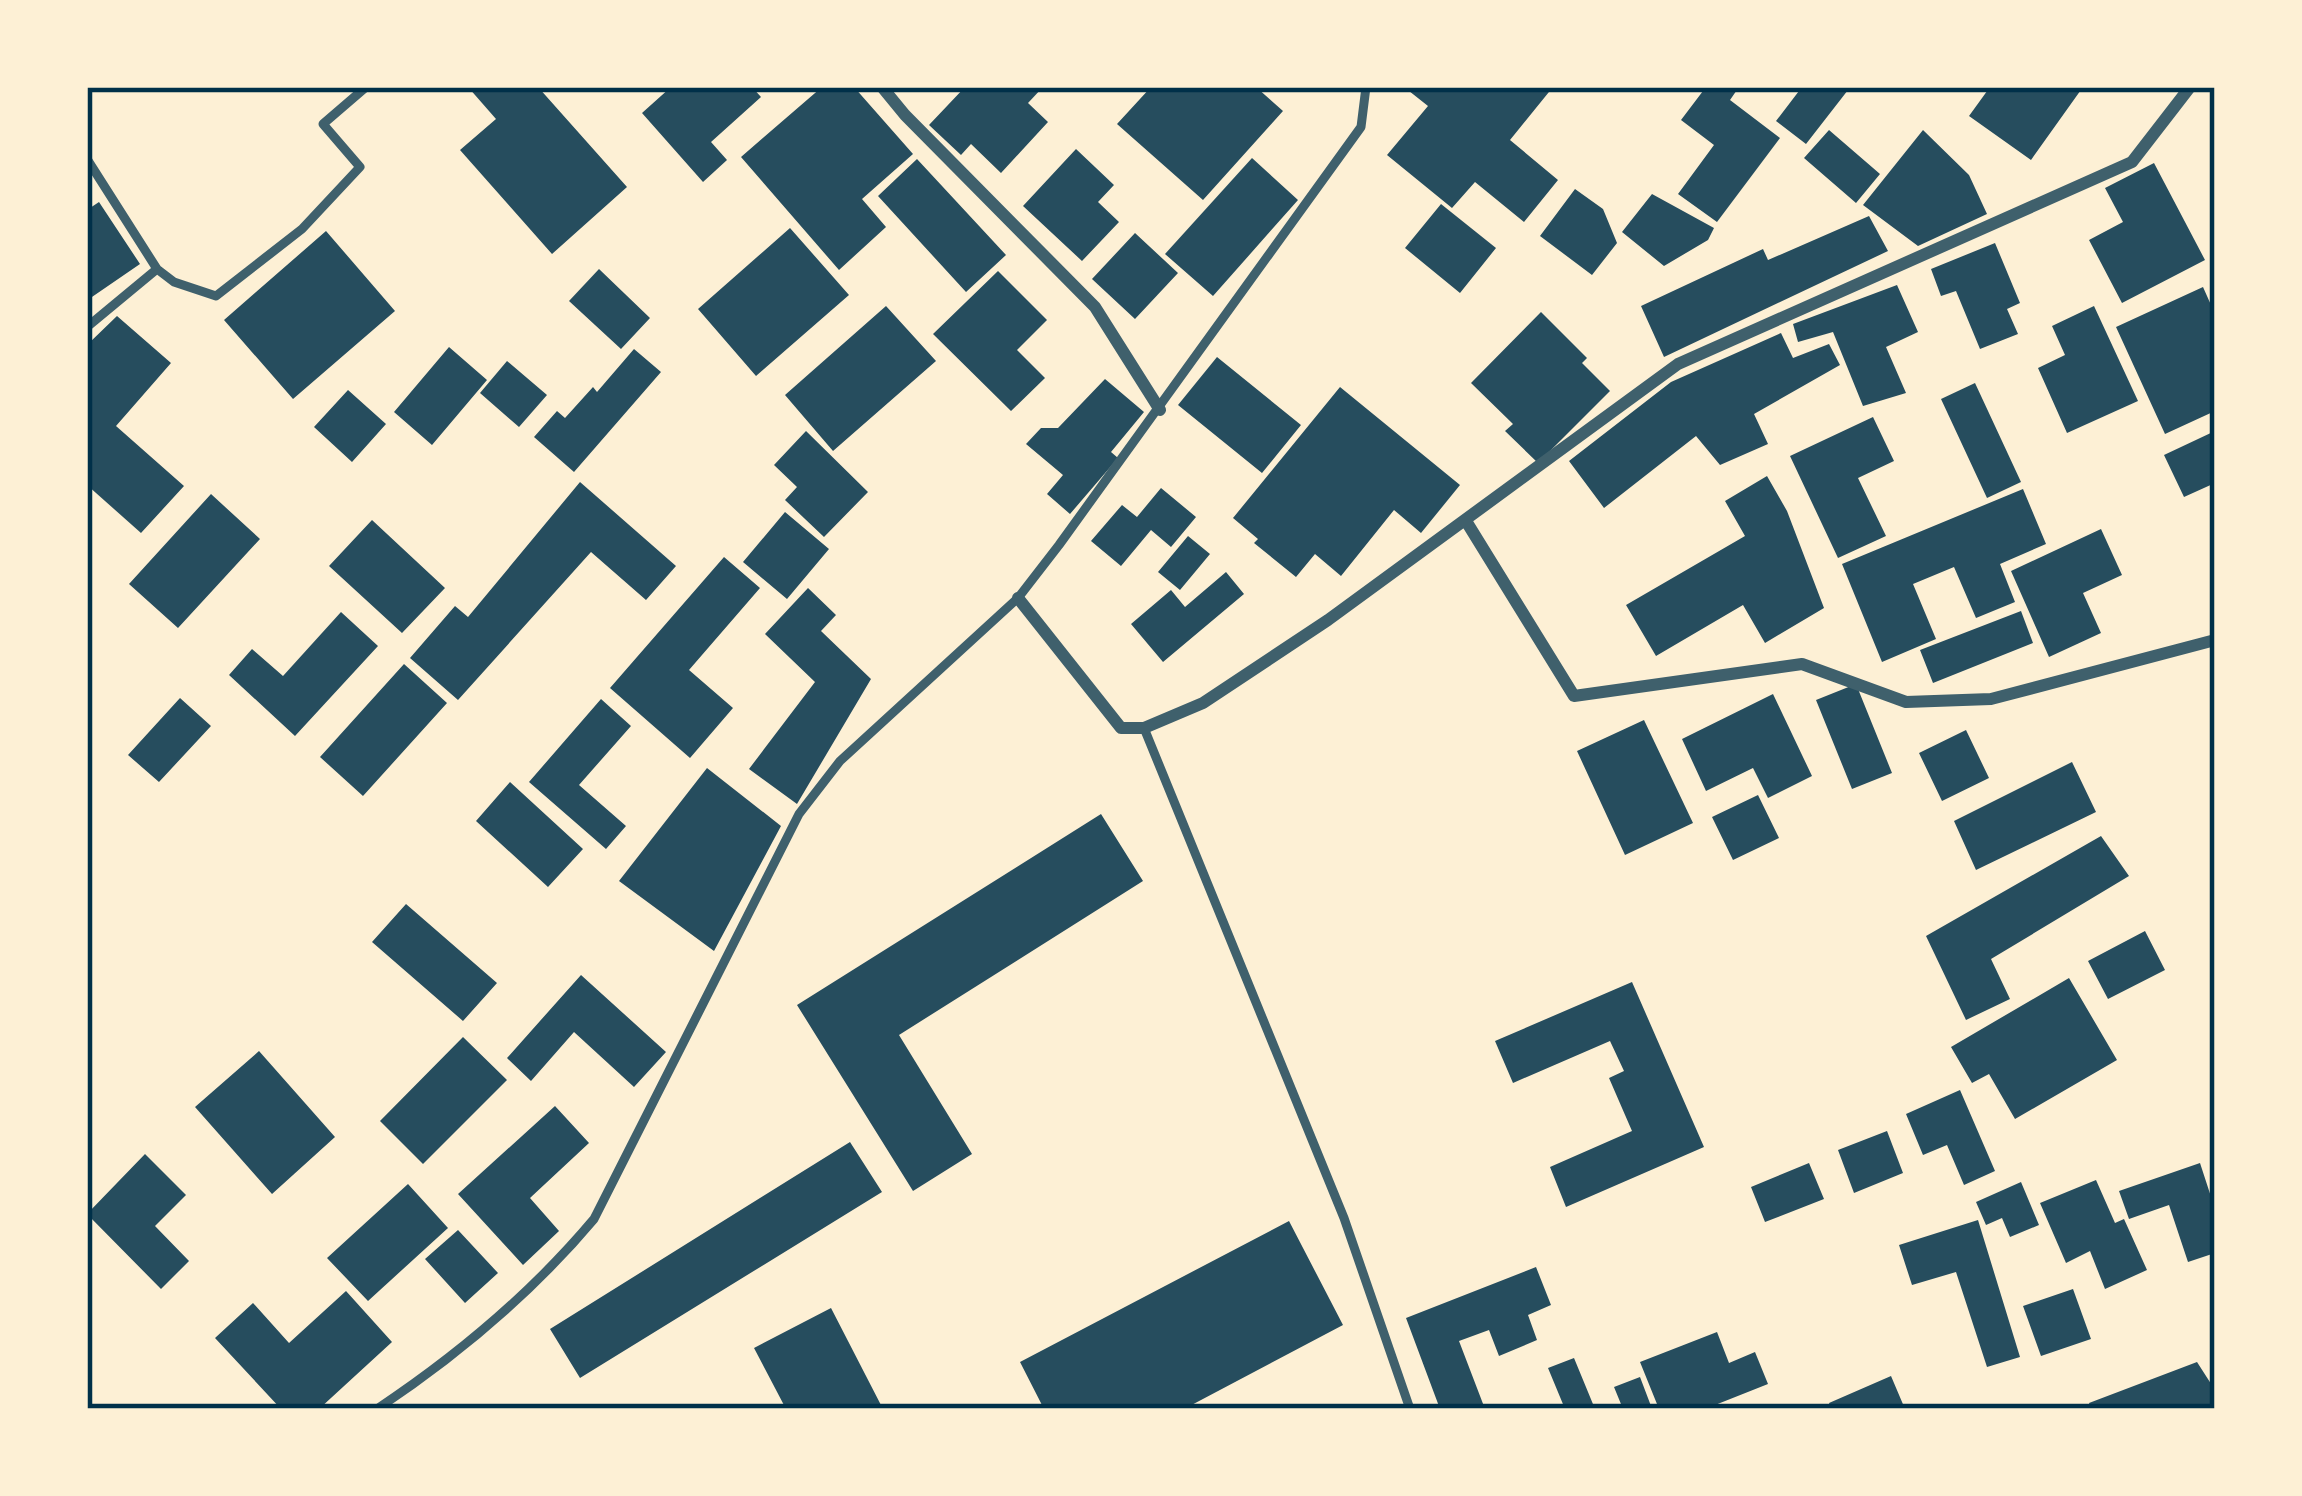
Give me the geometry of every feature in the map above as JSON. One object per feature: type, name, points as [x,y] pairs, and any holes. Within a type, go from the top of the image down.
[{"type":"street","points":[[882,87],[1095,307],[1160,410]]},
{"type":"street","points":[[1018,598],[1120,728],[1144,728],[1203,704],[1466,521],[1678,364],[2132,162],[2189,87]]},
{"type":"street","points":[[1466,521],[1574,696],[1802,664],[1906,702],[1991,699],[2215,640]]},
{"type":"lane","points":[[87,159],[157,269],[174,282],[216,296],[302,229],[360,167],[323,124],[366,87]]},
{"type":"lane","points":[[376,1409],[448,1362],[554,1267],[594,1220],[799,814],[840,761],[1018,598],[1160,410],[1361,127],[1366,87]]},
{"type":"lane","points":[[87,327],[157,269]]},
{"type":"lane","points":[[1144,728],[1344,1218],[1410,1409]]},
{"type":"building","points":[[468,87],[538,87],[627,187],[552,254],[460,150],[496,119]]},
{"type":"building","points":[[671,87],[752,87],[761,97],[711,142],[727,160],[703,182],[642,113]]},
{"type":"building","points":[[822,87],[854,87],[913,154],[862,199],[886,227],[839,270],[741,157]]},
{"type":"building","points":[[965,87],[1043,87],[1028,103],[1048,122],[1001,173],[971,144],[961,155],[929,125]]},
{"type":"building","points":[[1151,87],[1256,87],[1283,111],[1203,200],[1117,124]]},
{"type":"building","points":[[1404,87],[1553,87],[1510,140],[1558,180],[1524,222],[1475,182],[1452,208],[1387,155],[1428,106]]},
{"type":"building","points":[[1706,87],[1739,87],[1730,100],[1780,138],[1717,222],[1678,194],[1714,145],[1681,120]]},
{"type":"building","points":[[1802,87],[1848,90],[1806,144],[1776,121]]},
{"type":"building","points":[[1990,87],[2083,87],[2031,160],[1969,116]]},
{"type":"building","points":[[1829,130],[1880,174],[1856,203],[1804,158]]},
{"type":"building","points":[[1923,130],[1969,175],[1987,214],[1918,246],[1863,205]]},
{"type":"building","points":[[1076,149],[1114,185],[1098,202],[1119,222],[1082,261],[1023,206]]},
{"type":"building","points":[[1252,158],[1298,200],[1213,296],[1165,254]]},
{"type":"building","points":[[917,159],[1006,255],[966,292],[878,196]]},
{"type":"building","points":[[2154,163],[2205,260],[2122,303],[2089,240],[2123,222],[2105,188]]},
{"type":"building","points":[[1575,189],[1603,209],[1617,243],[1592,275],[1540,236]]},
{"type":"building","points":[[1652,194],[1714,228],[1708,240],[1664,266],[1622,232]]},
{"type":"building","points":[[99,202],[140,264],[89,299],[87,210]]},
{"type":"building","points":[[1441,204],[1496,248],[1460,293],[1405,248]]},
{"type":"building","points":[[1869,216],[1888,251],[1664,357],[1641,306],[1763,249],[1768,260]]},
{"type":"building","points":[[790,228],[849,295],[756,376],[698,309]]},
{"type":"building","points":[[326,231],[395,311],[293,399],[224,320]]},
{"type":"building","points":[[1135,233],[1178,273],[1135,319],[1092,279]]},
{"type":"building","points":[[1995,243],[2020,303],[2007,309],[2018,334],[1980,349],[1956,291],[1941,296],[1931,269]]},
{"type":"building","points":[[599,269],[650,318],[621,349],[569,301]]},
{"type":"building","points":[[998,271],[1047,320],[1017,350],[1045,378],[1011,411],[933,334]]},
{"type":"building","points":[[1897,285],[1918,332],[1886,347],[1906,393],[1863,406],[1833,332],[1798,342],[1793,324]]},
{"type":"building","points":[[2203,287],[2215,314],[2215,411],[2165,434],[2116,327]]},
{"type":"building","points":[[886,306],[936,361],[833,451],[785,395]]},
{"type":"building","points":[[2094,306],[2138,401],[2067,433],[2038,368],[2065,355],[2052,326]]},
{"type":"building","points":[[1541,312],[1587,358],[1582,363],[1610,391],[1538,463],[1505,431],[1513,424],[1471,383]]},
{"type":"building","points":[[117,316],[171,363],[116,426],[184,486],[141,533],[87,485],[87,345]]},
{"type":"building","points":[[1781,333],[1793,358],[1829,344],[1840,365],[1754,414],[1768,444],[1720,465],[1696,436],[1604,508],[1569,461],[1671,382]]},
{"type":"building","points":[[449,347],[487,380],[432,445],[394,412]]},
{"type":"building","points":[[634,349],[661,372],[574,472],[534,437],[557,411],[565,418],[593,387],[597,392]]},
{"type":"building","points":[[1217,357],[1301,425],[1262,473],[1178,405]]},
{"type":"building","points":[[507,361],[547,395],[519,427],[480,393]]},
{"type":"building","points":[[1105,379],[1144,412],[1111,452],[1118,458],[1070,514],[1047,494],[1063,475],[1026,444],[1041,428],[1058,428]]},
{"type":"building","points":[[1975,383],[2021,482],[1987,498],[1941,399]]},
{"type":"building","points":[[1340,387],[1460,485],[1421,533],[1394,510],[1341,576],[1315,554],[1296,577],[1254,543],[1258,539],[1233,518]]},
{"type":"building","points":[[348,390],[386,424],[352,462],[314,427]]},
{"type":"building","points":[[1873,417],[1894,461],[1858,478],[1886,536],[1838,558],[1790,456]]},
{"type":"building","points":[[806,431],[868,492],[824,537],[785,500],[797,487],[774,465]]},
{"type":"building","points":[[2215,431],[2215,483],[2184,497],[2164,455]]},
{"type":"building","points":[[1767,476],[1787,511],[1824,608],[1765,643],[1743,605],[1656,656],[1626,605],[1745,536],[1725,501]]},
{"type":"building","points":[[580,482],[676,566],[646,600],[591,552],[458,700],[410,658],[455,606],[468,617]]},
{"type":"building","points":[[1161,488],[1196,517],[1171,547],[1151,530],[1121,566],[1091,541],[1122,505],[1137,517]]},
{"type":"building","points":[[2023,489],[2046,544],[2000,564],[2015,602],[1976,618],[1954,567],[1913,584],[1936,639],[1882,662],[1842,564]]},
{"type":"building","points":[[211,494],[260,539],[178,628],[129,584]]},
{"type":"building","points":[[785,512],[829,549],[787,599],[743,562]]},
{"type":"building","points":[[372,520],[445,588],[402,633],[329,566]]},
{"type":"building","points":[[2101,529],[2122,575],[2083,593],[2101,633],[2049,657],[2011,571]]},
{"type":"building","points":[[1188,536],[1210,554],[1180,590],[1158,572]]},
{"type":"building","points":[[724,557],[760,588],[689,670],[733,708],[690,758],[610,688]]},
{"type":"building","points":[[1226,572],[1244,594],[1163,662],[1131,624],[1171,590],[1185,607]]},
{"type":"building","points":[[808,588],[836,615],[821,631],[871,679],[797,804],[749,769],[815,682],[765,634]]},
{"type":"building","points":[[2021,611],[2033,643],[1933,683],[1920,650]]},
{"type":"building","points":[[341,612],[378,646],[295,736],[229,675],[252,649],[283,676]]},
{"type":"building","points":[[404,664],[447,703],[363,796],[320,757]]},
{"type":"building","points":[[1856,684],[1892,773],[1852,789],[1816,700]]},
{"type":"building","points":[[1773,694],[1812,776],[1768,798],[1753,768],[1706,791],[1682,739]]},
{"type":"building","points":[[180,698],[211,726],[159,782],[128,755]]},
{"type":"building","points":[[601,699],[631,726],[579,785],[626,826],[606,849],[529,782]]},
{"type":"building","points":[[1644,720],[1693,823],[1625,855],[1577,751]]},
{"type":"building","points":[[1966,730],[1989,778],[1942,801],[1919,753]]},
{"type":"building","points":[[2072,762],[2096,812],[1976,870],[1954,821]]},
{"type":"building","points":[[707,768],[781,826],[714,951],[619,881]]},
{"type":"building","points":[[510,782],[583,849],[548,887],[476,821]]},
{"type":"building","points":[[1758,795],[1779,838],[1733,860],[1712,817]]},
{"type":"building","points":[[1101,814],[1143,881],[899,1035],[972,1154],[913,1191],[797,1005]]},
{"type":"building","points":[[2101,836],[2129,876],[1991,959],[2010,999],[1966,1020],[1926,936]]},
{"type":"building","points":[[406,904],[497,983],[463,1021],[372,942]]},
{"type":"building","points":[[2145,931],[2165,970],[2108,999],[2088,961]]},
{"type":"building","points":[[581,975],[666,1052],[634,1087],[574,1032],[531,1081],[507,1058]]},
{"type":"building","points":[[2069,978],[2117,1060],[2015,1119],[1989,1074],[1972,1083],[1951,1047]]},
{"type":"building","points":[[1632,982],[1704,1147],[1566,1207],[1550,1167],[1632,1131],[1609,1078],[1624,1071],[1610,1041],[1513,1083],[1495,1041]]},
{"type":"building","points":[[463,1037],[507,1080],[423,1164],[380,1121]]},
{"type":"building","points":[[259,1051],[335,1137],[272,1194],[195,1107]]},
{"type":"building","points":[[1960,1090],[1995,1171],[1964,1185],[1947,1145],[1923,1155],[1906,1114]]},
{"type":"building","points":[[555,1106],[589,1143],[530,1198],[559,1231],[523,1265],[458,1194]]},
{"type":"building","points":[[1887,1131],[1903,1173],[1854,1193],[1838,1150]]},
{"type":"building","points":[[850,1142],[882,1192],[580,1378],[550,1329]]},
{"type":"building","points":[[145,1154],[186,1195],[155,1226],[189,1261],[161,1289],[87,1214]]},
{"type":"building","points":[[1809,1163],[1824,1199],[1765,1222],[1751,1187]]},
{"type":"building","points":[[2200,1163],[2215,1209],[2215,1253],[2188,1262],[2169,1205],[2129,1219],[2119,1191]]},
{"type":"building","points":[[2096,1180],[2115,1223],[2124,1219],[2147,1270],[2105,1289],[2090,1251],[2066,1263],[2040,1203]]},
{"type":"building","points":[[2021,1182],[2039,1225],[2010,1237],[2002,1218],[1986,1225],[1976,1202]]},
{"type":"building","points":[[408,1184],[448,1228],[368,1301],[327,1258]]},
{"type":"building","points":[[1978,1220],[2020,1357],[1987,1367],[1956,1272],[1912,1285],[1899,1245]]},
{"type":"building","points":[[1289,1221],[1343,1325],[1184,1409],[1044,1409],[1020,1362]]},
{"type":"building","points":[[458,1230],[498,1273],[465,1303],[425,1259]]},
{"type":"building","points":[[1536,1267],[1551,1305],[1528,1315],[1537,1340],[1499,1356],[1489,1330],[1459,1341],[1485,1409],[1440,1409],[1406,1318]]},
{"type":"building","points":[[2073,1289],[2091,1339],[2041,1356],[2023,1306]]},
{"type":"building","points":[[346,1291],[392,1342],[319,1409],[281,1409],[215,1338],[253,1303],[289,1343]]},
{"type":"building","points":[[831,1308],[883,1409],[786,1409],[754,1348]]},
{"type":"building","points":[[1717,1332],[1729,1363],[1755,1352],[1768,1384],[1705,1409],[1659,1409],[1640,1362]]},
{"type":"building","points":[[1574,1358],[1595,1409],[1565,1409],[1548,1368]]},
{"type":"building","points":[[2197,1362],[2215,1390],[2215,1409],[2091,1409],[2089,1403]]},
{"type":"building","points":[[1891,1376],[1905,1409],[1831,1409],[1829,1403]]},
{"type":"building","points":[[1640,1377],[1651,1406],[1623,1409],[1614,1387]]}]
